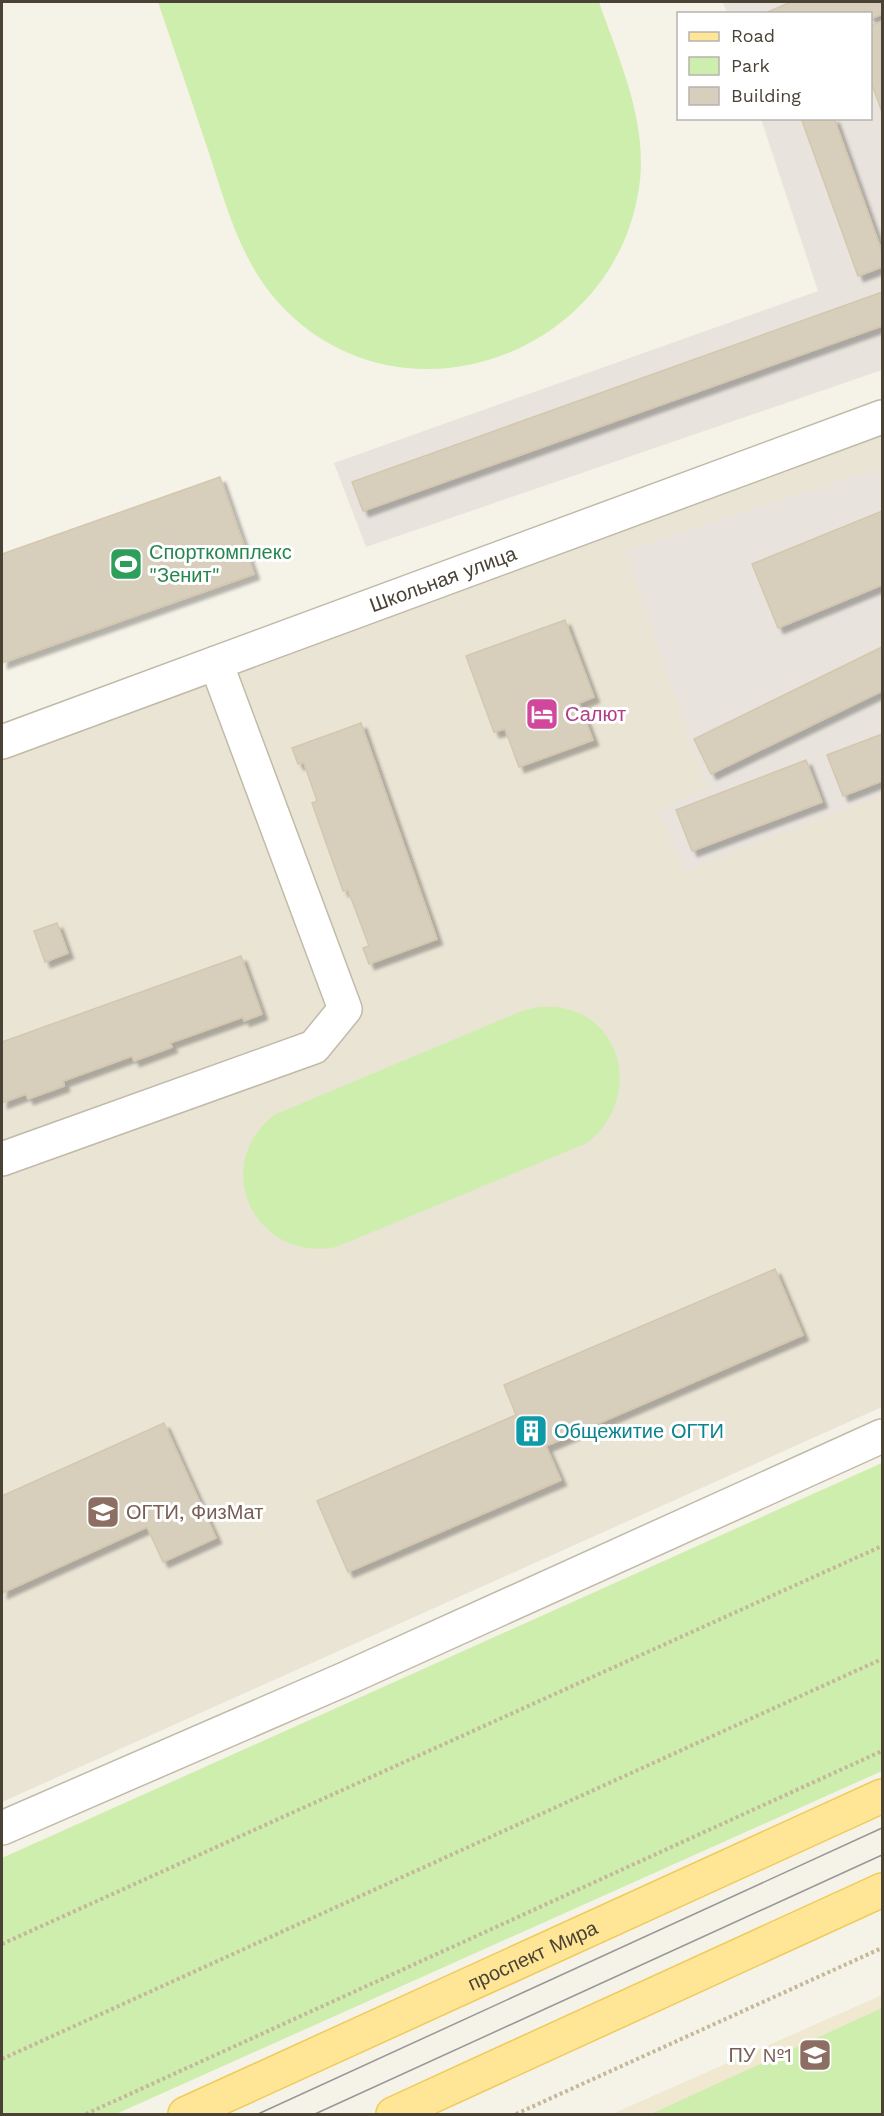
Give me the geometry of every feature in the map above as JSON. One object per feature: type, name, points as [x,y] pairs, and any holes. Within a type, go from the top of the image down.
[{"type":"main road","name":"проспект Мира","points":[[185,2115],[882,1796]]},
{"type":"main road","points":[[393,2115],[882,1890]]},
{"type":"street","name":"Школьная улица","points":[[2,742],[882,417]]},
{"type":"street","points":[[2,1159],[314,1047],[345,1009],[216,663]]},
{"type":"street","points":[[2,1828],[345,1679],[882,1436]]},
{"type":"path","points":[[2,1944],[882,1546]]},
{"type":"path","points":[[2,2059],[882,1659]]},
{"type":"path","points":[[86,2115],[882,1751]]},
{"type":"path","points":[[516,2115],[882,1948]]},
{"type":"shaded area","points":[[882,2],[882,370],[366,547],[334,463],[818,291],[761,120],[872,120],[872,12],[727,12],[723,3]]},
{"type":"shaded area","points":[[882,427],[882,1407],[2,1802],[2,753]]},
{"type":"shaded area","points":[[882,467],[882,795],[685,871],[658,810],[707,789],[625,551]]},
{"type":"shaded area","name":"ПУ №1","points":[[882,1995],[882,2114],[612,2114]]},
{"type":"green space","points":[[158,2],[599,2],[625,74],[637,123],[640,148],[641,174],[637,199],[617,256],[583,303],[539,338],[487,360],[432,369],[377,363],[324,340],[277,301],[253,267],[235,231]]},
{"type":"green space","points":[[539,1007],[567,1009],[589,1019],[605,1034],[616,1054],[620,1077],[616,1101],[606,1123],[587,1143],[336,1247],[307,1248],[283,1240],[264,1226],[250,1206],[244,1183],[245,1159],[255,1136],[274,1115],[522,1011]]},
{"type":"green space","points":[[882,1463],[882,1771],[116,2114],[2,2114],[2,1858]]},
{"type":"green space","name":"ПУ №1","points":[[882,2008],[882,2114],[651,2114]]},
{"type":"building","points":[[791,2],[882,2],[882,14],[872,18],[872,12],[768,12]]},
{"type":"building","points":[[882,21],[882,112],[872,84],[872,25]]},
{"type":"building","points":[[802,120],[835,120],[882,252],[882,267],[858,276]]},
{"type":"building","points":[[882,292],[882,326],[363,511],[352,482]]},
{"type":"building","name":"Спорткомплекс \"Зенит\"","points":[[220,477],[254,574],[2,663],[2,554]]},
{"type":"building","points":[[882,511],[882,585],[778,628],[752,564]]},
{"type":"building","points":[[565,620],[594,697],[579,703],[593,740],[519,767],[505,729],[494,732],[466,656]]},
{"type":"building","points":[[882,647],[882,691],[711,774],[694,739]]},
{"type":"building","points":[[361,723],[437,939],[369,964],[363,948],[369,946],[348,890],[343,891],[312,803],[317,801],[304,763],[298,764],[292,748]]},
{"type":"building","points":[[882,734],[882,781],[843,796],[827,755]]},
{"type":"building","points":[[806,760],[822,802],[692,851],[676,810]]},
{"type":"building","points":[[57,923],[68,953],[45,962],[34,931]]},
{"type":"building","points":[[241,956],[262,1014],[244,1021],[243,1017],[170,1043],[172,1047],[134,1061],[132,1056],[63,1081],[64,1086],[28,1099],[26,1094],[2,1103],[2,1042]]},
{"type":"building","name":"Общежитие ОГТИ","points":[[775,1269],[803,1335],[546,1446],[561,1480],[348,1572],[317,1501],[516,1415],[504,1385]]},
{"type":"building","name":"ОГТИ, ФизМат","points":[[164,1423],[216,1538],[163,1562],[147,1527],[2,1593],[2,1496]]},
{"type":"tram line","points":[[258,2114],[882,1828]]},
{"type":"tram line","points":[[315,2114],[882,1855]]},
{"type":"place","name":"Спорткомплекс \"Зенит\"","points":[[126,564]]},
{"type":"place","name":"Салют","points":[[542,714]]},
{"type":"place","name":"Общежитие ОГТИ","points":[[531,1431]]},
{"type":"place","name":"ОГТИ, ФизМат","points":[[103,1512]]},
{"type":"place","name":"ПУ №1","points":[[815,2055]]}]
